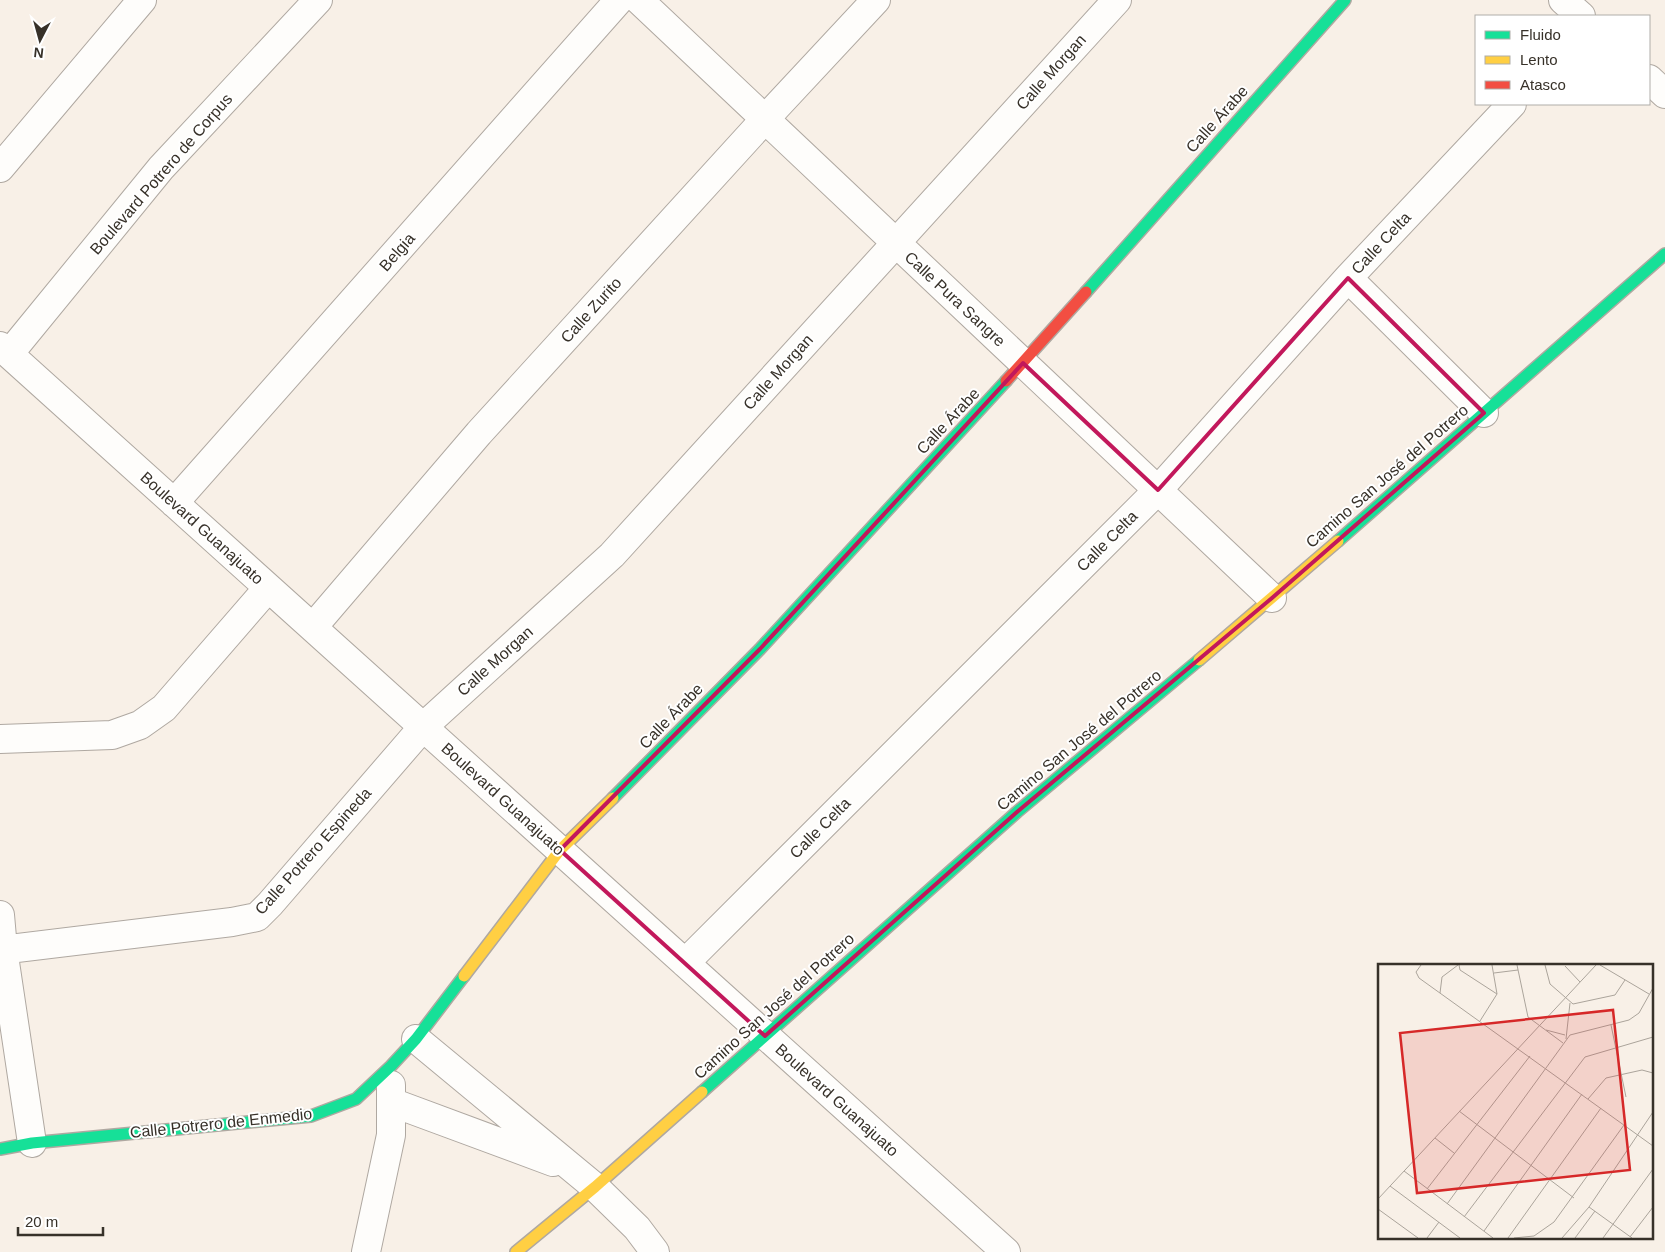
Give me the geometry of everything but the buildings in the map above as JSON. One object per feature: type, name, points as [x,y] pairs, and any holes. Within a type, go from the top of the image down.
[{"type":"street","points":[[0,168],[142,0]]},
{"type":"street","name":"Boulevard Potrero de Corpus","points":[[5,350],[161,168],[318,0]]},
{"type":"street","name":"Belgia","points":[[174,503],[619,0]]},
{"type":"street","name":"Calle Pura Sangre","points":[[639,0],[1272,598]]},
{"type":"street","name":"Calle Zurito","points":[[312,627],[479,433],[876,0]]},
{"type":"street","name":"Calle Morgan","points":[[423,727],[612,554],[1117,0]]},
{"type":"street","name":"Calle Árabe","points":[[560,850],[646,766],[760,649],[1023,363],[1345,0]]},
{"type":"street","points":[[1563,0],[1580,15]]},
{"type":"street","points":[[1650,80],[1665,94]]},
{"type":"street","name":"Calle Celta","points":[[685,963],[1158,490],[1348,278],[1511,105]]},
{"type":"street","name":"Camino San José del Potrero","points":[[516,1252],[595,1187],[1017,812],[1272,598],[1665,254]]},
{"type":"street","points":[[1348,278],[1484,413]]},
{"type":"street","name":"Boulevard Guanajuato","points":[[5,350],[1006,1252]]},
{"type":"street","points":[[0,739],[112,735],[140,726],[164,708],[268,588]]},
{"type":"street","name":"Calle Potrero Espineda","points":[[1,949],[232,922],[257,917],[423,727]]},
{"type":"street","name":"Calle Potrero de Enmedio","points":[[0,1148],[32,1143],[311,1116],[356,1099],[416,1039],[560,850]]},
{"type":"street","points":[[0,915],[1,949],[32,1143]]},
{"type":"street","points":[[416,1039],[595,1187],[636,1228],[655,1252]]},
{"type":"street","points":[[366,1252],[391,1135],[391,1066]]},
{"type":"street","points":[[391,1102],[573,1169]]},
{"type":"highlighted area","points":[[1348,278],[1484,413],[1272,598],[1017,812],[765,1036],[560,850],[760,649],[1023,363],[1158,490]]},
{"type":"traffic: fast","points":[[1086,292],[1345,0]]},
{"type":"traffic: fast","points":[[1338,541],[1665,254]]},
{"type":"traffic: fast","points":[[613,798],[760,649],[1006,381]]},
{"type":"traffic: fast","points":[[702,1092],[1017,812],[1199,660]]},
{"type":"traffic: fast","points":[[0,1149],[32,1143],[311,1116],[356,1099],[416,1039],[464,976]]},
{"type":"traffic: slow","points":[[1199,660],[1338,541]]},
{"type":"traffic: slow","points":[[464,976],[560,850],[613,798]]},
{"type":"traffic: slow","points":[[516,1252],[595,1187],[702,1092]]},
{"type":"traffic: jam","points":[[1006,381],[1086,292]]}]
